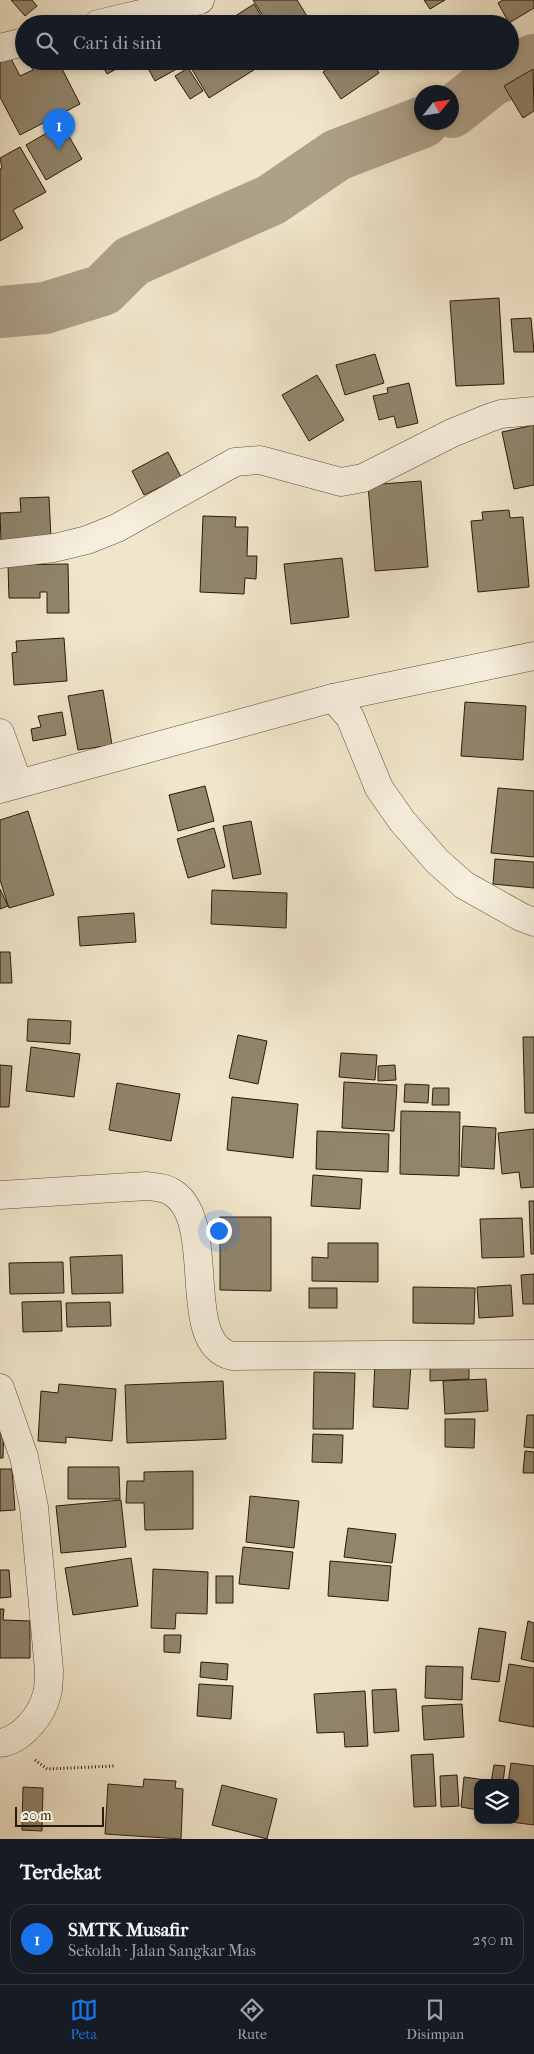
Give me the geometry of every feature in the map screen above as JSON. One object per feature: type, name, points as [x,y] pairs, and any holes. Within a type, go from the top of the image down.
[{"type":"street","points":[[136,15],[200,0]]},
{"type":"street","points":[[0,48],[15,44]]},
{"type":"street","points":[[0,554],[54,548],[87,540],[117,528],[235,462],[260,460],[341,482],[363,478],[452,433],[501,414],[534,411]]},
{"type":"street","points":[[0,733],[9,786],[333,698],[534,656]]},
{"type":"street","points":[[333,698],[350,718],[379,788],[402,821],[437,861],[464,885],[521,917],[534,922]]},
{"type":"street","points":[[0,1195],[147,1186],[169,1190],[181,1200],[191,1216],[205,1320],[212,1339],[223,1354],[232,1356],[534,1354]]},
{"type":"street","points":[[0,1388],[24,1458],[34,1507],[49,1670],[47,1693],[39,1714],[5,1742]]},
{"type":"path","points":[[5,1742],[48,1769],[116,1766]]},
{"type":"building","points":[[11,0],[32,0],[37,6],[24,15]]},
{"type":"building","points":[[253,0],[297,0],[306,15],[262,15]]},
{"type":"building","points":[[424,0],[445,0],[430,9]]},
{"type":"building","points":[[503,0],[534,0],[534,8],[519,17],[519,15],[505,15],[498,3]]},
{"type":"building","points":[[254,4],[261,15],[237,15]]},
{"type":"building","points":[[7,51],[15,70],[20,76],[33,70],[63,70],[80,104],[20,135],[0,97],[0,55]]},
{"type":"building","points":[[533,69],[534,111],[523,118],[504,86]]},
{"type":"building","points":[[105,70],[114,70],[107,74]]},
{"type":"building","points":[[149,70],[175,70],[155,81]]},
{"type":"building","points":[[185,70],[189,70],[203,91],[190,99],[175,76]]},
{"type":"building","points":[[192,70],[254,70],[209,98]]},
{"type":"building","points":[[326,70],[377,70],[379,73],[341,99],[323,72]]},
{"type":"building","points":[[62,124],[82,159],[46,180],[26,145]]},
{"type":"building","points":[[20,147],[46,192],[13,210],[23,228],[0,241],[0,169],[2,168],[0,158]]},
{"type":"building","points":[[499,298],[504,384],[456,386],[450,301]]},
{"type":"building","points":[[531,318],[534,352],[514,352],[511,319]]},
{"type":"building","points":[[375,354],[384,383],[345,395],[336,365]]},
{"type":"building","points":[[317,375],[344,420],[309,441],[282,395]]},
{"type":"building","points":[[409,383],[418,423],[397,428],[394,416],[379,420],[373,396],[388,393],[387,388]]},
{"type":"building","points":[[534,425],[534,485],[514,489],[502,432]]},
{"type":"building","points":[[168,452],[181,477],[144,495],[132,471]]},
{"type":"building","points":[[421,481],[428,567],[375,571],[368,485]]},
{"type":"building","points":[[49,497],[51,539],[1,542],[0,513],[21,512],[20,498]]},
{"type":"building","points":[[509,510],[510,518],[523,517],[529,587],[478,592],[471,521],[483,520],[482,512]]},
{"type":"building","points":[[203,516],[236,517],[235,527],[248,527],[247,556],[257,556],[256,579],[245,578],[244,594],[200,592]]},
{"type":"building","points":[[342,558],[349,617],[291,624],[284,564]]},
{"type":"building","points":[[68,564],[69,613],[47,613],[47,592],[40,592],[40,598],[9,598],[8,565]]},
{"type":"building","points":[[64,638],[67,681],[14,685],[12,653],[17,652],[16,641]]},
{"type":"building","points":[[103,690],[112,745],[78,750],[68,696]]},
{"type":"building","points":[[465,702],[526,706],[523,760],[461,756]]},
{"type":"building","points":[[62,712],[66,735],[33,741],[31,729],[41,727],[38,716]]},
{"type":"building","points":[[205,786],[214,821],[178,831],[169,795]]},
{"type":"building","points":[[498,788],[534,791],[534,857],[491,853]]},
{"type":"building","points":[[28,811],[54,895],[9,908],[0,880],[0,820]]},
{"type":"building","points":[[251,821],[261,874],[233,879],[223,826]]},
{"type":"building","points":[[214,828],[225,867],[188,878],[177,839]]},
{"type":"building","points":[[495,859],[534,862],[534,888],[493,884]]},
{"type":"building","points":[[0,889],[8,906],[0,909]]},
{"type":"building","points":[[212,890],[287,893],[286,928],[211,924]]},
{"type":"building","points":[[134,913],[136,942],[80,946],[78,917]]},
{"type":"building","points":[[0,952],[10,952],[12,983],[0,983]]},
{"type":"building","points":[[28,1019],[71,1021],[70,1044],[27,1041]]},
{"type":"building","points":[[238,1035],[267,1041],[258,1084],[229,1078]]},
{"type":"building","points":[[523,1037],[534,1037],[534,1113],[525,1113]]},
{"type":"building","points":[[31,1047],[80,1054],[74,1097],[26,1091]]},
{"type":"building","points":[[341,1053],[377,1055],[375,1080],[339,1077]]},
{"type":"building","points":[[0,1065],[12,1066],[9,1107],[0,1107]]},
{"type":"building","points":[[395,1065],[396,1080],[378,1081],[378,1066]]},
{"type":"building","points":[[344,1082],[397,1085],[394,1131],[342,1128]]},
{"type":"building","points":[[117,1083],[180,1094],[171,1141],[109,1130]]},
{"type":"building","points":[[405,1084],[429,1085],[428,1103],[404,1102]]},
{"type":"building","points":[[433,1088],[449,1088],[449,1105],[432,1105]]},
{"type":"building","points":[[232,1097],[298,1104],[293,1158],[227,1150]]},
{"type":"building","points":[[401,1111],[460,1112],[459,1176],[400,1174]]},
{"type":"building","points":[[463,1126],[496,1128],[494,1169],[461,1167]]},
{"type":"building","points":[[534,1129],[534,1187],[521,1188],[519,1172],[502,1174],[498,1133]]},
{"type":"building","points":[[317,1131],[389,1134],[388,1172],[316,1169]]},
{"type":"building","points":[[313,1175],[362,1179],[360,1209],[311,1206]]},
{"type":"building","points":[[529,1201],[534,1201],[534,1254],[531,1254]]},
{"type":"building","points":[[220,1217],[271,1217],[271,1291],[220,1290]]},
{"type":"building","points":[[522,1218],[524,1257],[482,1258],[480,1219]]},
{"type":"building","points":[[328,1243],[378,1243],[378,1282],[312,1281],[312,1257],[328,1258]]},
{"type":"building","points":[[122,1255],[123,1293],[72,1294],[70,1257]]},
{"type":"building","points":[[63,1262],[64,1293],[10,1294],[9,1263]]},
{"type":"building","points":[[534,1274],[534,1304],[523,1304],[521,1275]]},
{"type":"building","points":[[511,1285],[513,1316],[479,1318],[477,1287]]},
{"type":"building","points":[[413,1287],[475,1288],[474,1324],[413,1323]]},
{"type":"building","points":[[309,1288],[337,1288],[337,1308],[309,1308]]},
{"type":"building","points":[[61,1301],[62,1331],[23,1332],[22,1302]]},
{"type":"building","points":[[110,1302],[111,1326],[67,1327],[66,1303]]},
{"type":"building","points":[[375,1361],[411,1363],[408,1409],[373,1407]]},
{"type":"building","points":[[469,1364],[469,1379],[430,1381],[430,1366]]},
{"type":"building","points":[[314,1372],[355,1373],[353,1429],[313,1429]]},
{"type":"building","points":[[486,1379],[488,1411],[445,1414],[443,1381]]},
{"type":"building","points":[[223,1381],[226,1439],[127,1443],[125,1385]]},
{"type":"building","points":[[59,1384],[116,1389],[112,1441],[66,1437],[66,1443],[38,1441],[41,1391],[58,1393]]},
{"type":"building","points":[[0,1415],[4,1415],[3,1458],[0,1458]]},
{"type":"building","points":[[527,1415],[534,1415],[534,1448],[524,1447]]},
{"type":"building","points":[[445,1419],[475,1419],[474,1448],[445,1447]]},
{"type":"building","points":[[313,1434],[343,1435],[342,1463],[312,1462]]},
{"type":"building","points":[[525,1451],[534,1452],[534,1473],[523,1473]]},
{"type":"building","points":[[68,1467],[119,1467],[120,1499],[68,1499]]},
{"type":"building","points":[[0,1469],[12,1469],[15,1510],[0,1511]]},
{"type":"building","points":[[193,1471],[193,1529],[145,1530],[144,1503],[126,1503],[127,1481],[144,1481],[144,1472]]},
{"type":"building","points":[[250,1496],[299,1501],[294,1548],[246,1542]]},
{"type":"building","points":[[121,1500],[126,1547],[61,1553],[56,1506]]},
{"type":"building","points":[[348,1528],[396,1534],[392,1563],[344,1557]]},
{"type":"building","points":[[243,1547],[293,1552],[289,1589],[239,1584]]},
{"type":"building","points":[[131,1558],[138,1606],[73,1615],[65,1568]]},
{"type":"building","points":[[330,1561],[391,1566],[388,1601],[328,1596]]},
{"type":"building","points":[[153,1569],[208,1572],[207,1614],[176,1613],[175,1629],[151,1628]]},
{"type":"building","points":[[0,1570],[9,1570],[11,1597],[0,1598]]},
{"type":"building","points":[[216,1576],[233,1576],[233,1603],[216,1603]]},
{"type":"building","points":[[0,1609],[4,1609],[3,1620],[30,1621],[30,1658],[0,1658]]},
{"type":"building","points":[[528,1621],[534,1623],[534,1662],[521,1659]]},
{"type":"building","points":[[479,1628],[506,1632],[499,1682],[471,1679]]},
{"type":"building","points":[[164,1635],[181,1635],[180,1653],[164,1652]]},
{"type":"building","points":[[201,1662],[228,1664],[227,1680],[200,1677]]},
{"type":"building","points":[[509,1664],[534,1668],[534,1727],[499,1721]]},
{"type":"building","points":[[426,1666],[463,1667],[462,1700],[425,1698]]},
{"type":"building","points":[[199,1684],[233,1686],[231,1719],[197,1716]]},
{"type":"building","points":[[396,1689],[399,1731],[374,1733],[372,1690]]},
{"type":"building","points":[[365,1691],[368,1746],[345,1747],[344,1732],[317,1733],[314,1694]]},
{"type":"building","points":[[462,1704],[464,1737],[424,1740],[422,1706]]},
{"type":"building","points":[[433,1754],[436,1806],[414,1807],[411,1755]]},
{"type":"building","points":[[511,1763],[534,1766],[534,1825],[519,1823],[519,1779],[509,1779]]},
{"type":"building","points":[[494,1765],[505,1766],[503,1779],[492,1779]]},
{"type":"building","points":[[457,1775],[459,1806],[441,1807],[440,1776]]},
{"type":"building","points":[[464,1777],[478,1779],[474,1779],[474,1809],[461,1807]]},
{"type":"building","points":[[144,1779],[176,1781],[175,1788],[183,1789],[181,1839],[105,1834],[108,1784],[143,1787]]},
{"type":"building","points":[[222,1785],[277,1799],[267,1839],[212,1825]]},
{"type":"building","points":[[23,1787],[43,1788],[42,1831],[22,1830]]},
{"type":"waterway","points":[[519,67],[534,60]]},
{"type":"waterway","points":[[459,106],[491,81],[514,70]]},
{"type":"waterway","points":[[0,312],[45,308],[103,290],[132,261],[271,200],[337,155],[414,125]]},
{"type":"place","name":"SMTK Musafir","points":[[59,150]]}]
